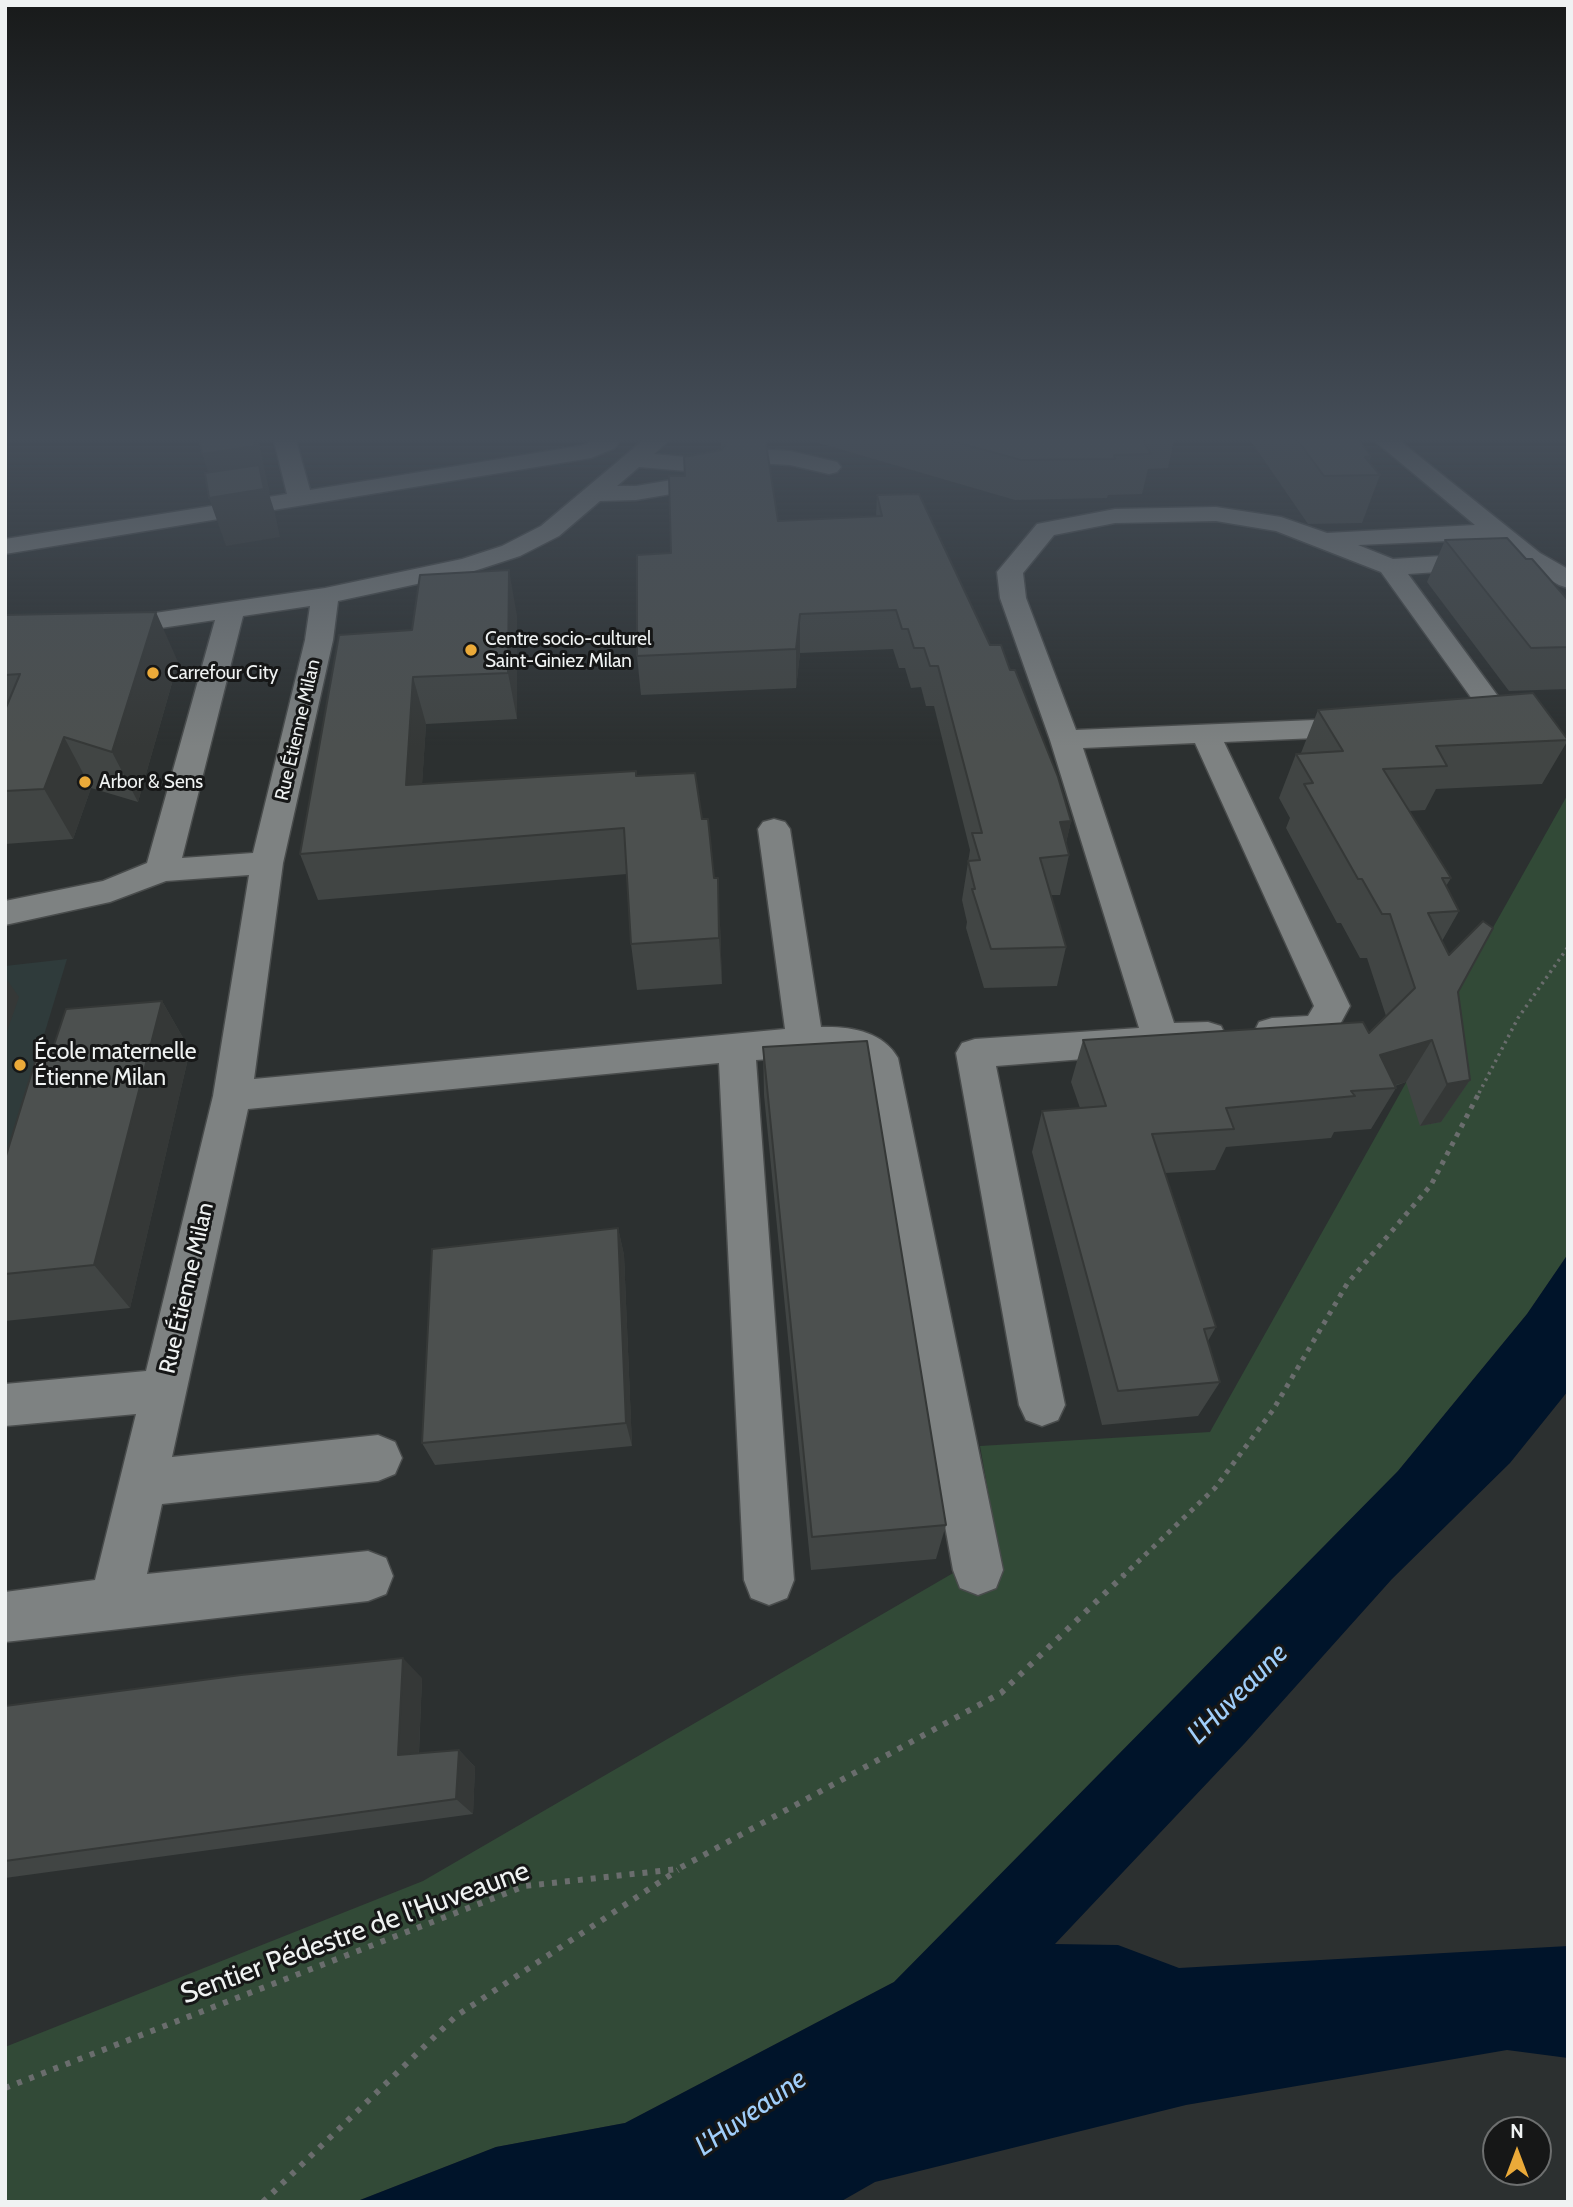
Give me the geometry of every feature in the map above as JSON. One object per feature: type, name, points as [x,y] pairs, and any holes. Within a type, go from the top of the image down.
[{"type":"street","points":[[5,547],[48,540]]},
{"type":"street","points":[[5,643],[325,596],[468,565],[511,551],[532,540]]},
{"type":"street","points":[[1037,540],[1010,572],[1013,598],[1065,740],[1160,1038]]},
{"type":"street","points":[[1323,540],[1390,567],[1531,558]]},
{"type":"street","points":[[1509,540],[1531,558],[1568,580]]},
{"type":"street","points":[[1390,567],[1489,703],[1483,721],[1428,723]]},
{"type":"street","name":"Rue Étienne Milan","points":[[115,1603],[232,1096],[267,863],[319,639],[325,596]]},
{"type":"street","points":[[162,870],[231,611]]},
{"type":"street","points":[[1065,740],[1386,726]]},
{"type":"street","points":[[1042,1405],[975,1053],[1319,1029],[1332,1006],[1206,734]]},
{"type":"street","points":[[775,829],[805,1041]]},
{"type":"street","points":[[5,913],[110,891],[162,870],[267,863]]},
{"type":"street","points":[[232,1096],[805,1041],[848,1040],[879,1058],[978,1570]]},
{"type":"street","points":[[737,1048],[769,1580]]},
{"type":"street","points":[[5,1405],[164,1390]]},
{"type":"street","points":[[143,1483],[378,1458]]},
{"type":"street","points":[[5,1617],[368,1576]]},
{"type":"path","name":"Sentier Pédestre de l'Huveaune","points":[[5,2088],[525,1886],[678,1869],[1001,1693],[1215,1488],[1273,1410],[1347,1284],[1431,1185],[1518,1018],[1568,947]]},
{"type":"path","points":[[263,2202],[456,2016],[678,1869]]},
{"type":"shaded area","name":"École maternelle Étienne Milan","points":[[67,959],[5,1164],[5,966]]},
{"type":"green space","points":[[1568,794],[1568,1254],[1527,1314],[1398,1471],[894,1982],[625,2123],[496,2147],[355,2202],[5,2202],[5,2047],[423,1881],[998,1547],[980,1446],[1210,1432]]},
{"type":"water","name":"L'Huveaune","points":[[1568,1254],[1568,1391],[1510,1463],[1392,1579],[1245,1743],[1055,1944],[1118,1945],[1179,1968],[1568,1946],[1568,2058],[1507,2050],[1186,2105],[875,2182],[840,2202],[355,2202],[496,2147],[625,2123],[894,1982],[1398,1471],[1527,1314]]},
{"type":"building","points":[[671,540],[941,540],[990,645],[1001,645],[1010,670],[1015,670],[1058,777],[1071,821],[1060,822],[1069,855],[1040,858],[1066,947],[991,949],[972,889],[975,889],[968,861],[980,860],[972,833],[982,833],[938,666],[930,666],[924,648],[914,648],[908,629],[902,629],[896,610],[800,614],[796,649],[637,656],[637,555],[671,553]]},
{"type":"building","points":[[1445,540],[1509,540],[1526,559],[1532,559],[1568,600],[1568,647],[1531,648]]},
{"type":"building","points":[[509,570],[508,673],[413,677],[406,785],[636,771],[636,776],[695,773],[702,819],[708,819],[714,878],[718,878],[719,938],[631,944],[624,828],[300,854],[339,635],[412,630],[420,575]]},
{"type":"building","points":[[156,612],[112,752],[64,737],[44,789],[5,791],[5,710],[20,674],[5,675],[5,615]]},
{"type":"building","points":[[1533,693],[1568,740],[1436,746],[1447,766],[1383,769],[1451,878],[1442,878],[1459,911],[1428,913],[1449,955],[1483,921],[1493,928],[1458,992],[1470,1080],[1447,1084],[1432,1040],[1380,1055],[1396,1088],[1351,1091],[1355,1096],[1226,1108],[1234,1129],[1152,1134],[1216,1327],[1204,1329],[1220,1382],[1118,1391],[1042,1111],[1106,1106],[1083,1040],[1363,1022],[1369,1033],[1415,988],[1390,914],[1382,914],[1362,879],[1358,879],[1304,784],[1313,783],[1296,754],[1343,751],[1318,710]]},
{"type":"building","points":[[162,1001],[94,1265],[5,1274],[5,1159],[39,1049],[53,1048],[66,1009]]},
{"type":"building","points":[[867,1041],[946,1525],[812,1537],[763,1047]]},
{"type":"building","points":[[618,1228],[626,1423],[422,1443],[432,1249]]},
{"type":"building","points":[[403,1658],[398,1755],[459,1750],[456,1799],[5,1861],[5,1706],[241,1675]]},
{"type":"place","name":"Centre socio-culturel Saint-Giniez Milan","points":[[471,650]]},
{"type":"place","name":"Carrefour City","points":[[153,673]]},
{"type":"place","name":"Arbor & Sens","points":[[85,782]]},
{"type":"place","name":"École maternelle Étienne Milan","points":[[20,1065]]}]
